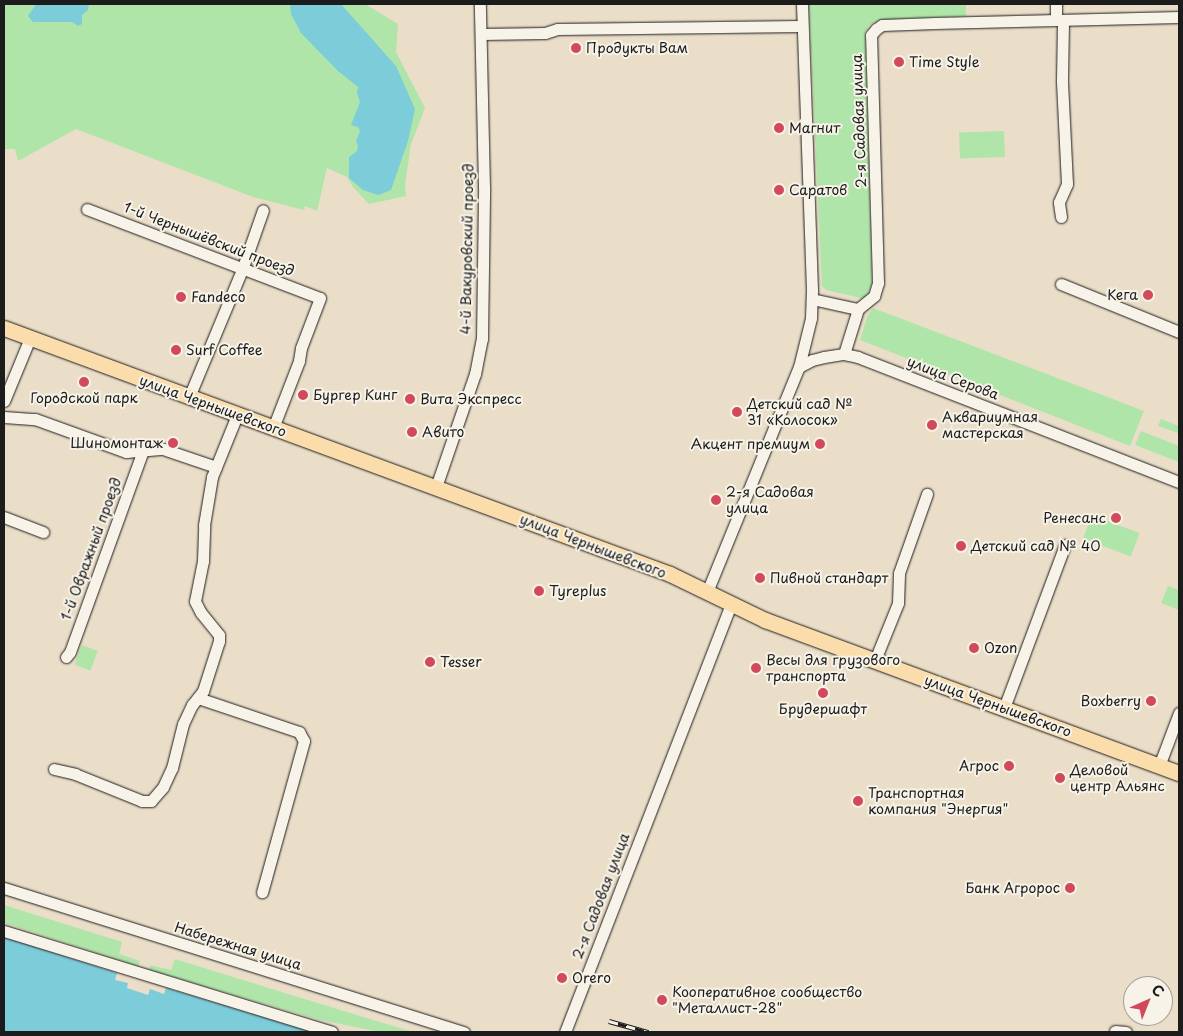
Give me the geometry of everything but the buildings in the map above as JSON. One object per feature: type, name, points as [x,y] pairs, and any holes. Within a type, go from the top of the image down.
[{"type":"main road","name":"улица Чернышевского","points":[[4,328],[670,574],[765,620],[1179,773]]},
{"type":"street","name":"4-й Вакуровский проезд","points":[[436,487],[475,374],[482,339],[482,34],[480,4]]},
{"type":"street","points":[[707,592],[799,367],[811,318],[812,299],[802,4]]},
{"type":"street","points":[[1056,4],[1059,20],[1067,184],[1059,202],[1061,217]]},
{"type":"street","points":[[1059,20],[1179,17]]},
{"type":"street","name":"2-я Садовая улица","points":[[844,354],[858,310],[874,296],[878,283],[871,35],[876,28],[891,25],[1059,20]]},
{"type":"street","points":[[482,34],[545,33],[557,29],[802,26]]},
{"type":"street","name":"1-й Чернышёвский проезд","points":[[87,209],[320,298],[301,348],[300,361],[272,428]]},
{"type":"street","points":[[189,397],[243,267],[263,210]]},
{"type":"street","points":[[1061,284],[1179,332]]},
{"type":"street","points":[[812,299],[858,310]]},
{"type":"street","points":[[4,401],[30,338]]},
{"type":"street","name":"улица Серова","points":[[799,367],[812,360],[844,354],[858,357],[1179,482]]},
{"type":"street","points":[[54,769],[74,774],[142,801],[151,801],[164,787],[172,768],[183,724],[192,705],[203,691],[219,641],[219,635],[201,613],[195,601],[203,561],[204,525],[212,477],[237,415]]},
{"type":"street","points":[[4,417],[35,419],[126,452],[162,449],[216,468]]},
{"type":"street","name":"1-й Овражный проезд","points":[[66,657],[70,652],[142,450]]},
{"type":"street","points":[[875,660],[898,603],[899,573],[926,494]]},
{"type":"street","points":[[4,518],[43,532]]},
{"type":"street","points":[[1004,708],[1065,545]]},
{"type":"street","name":"2-я Садовая улица","points":[[565,1032],[732,604]]},
{"type":"street","points":[[198,698],[299,732],[304,741],[262,892]]},
{"type":"street","points":[[1159,766],[1179,713]]},
{"type":"street","name":"Набережная улица","points":[[4,888],[464,1032]]},
{"type":"street","points":[[4,931],[332,1032]]},
{"type":"green space","points":[[4,4],[365,4],[398,24],[396,52],[425,108],[411,144],[405,185],[406,196],[369,204],[353,187],[347,177],[327,168],[317,211],[305,206],[304,210],[253,197],[76,129],[18,161],[15,149],[4,149]]},
{"type":"green space","points":[[809,4],[966,4],[966,16],[880,20],[869,25],[865,33],[872,284],[865,299],[826,290],[822,286]]},
{"type":"green space","points":[[1004,131],[1005,157],[960,159],[959,133]]},
{"type":"green space","points":[[873,308],[1144,411],[1130,446],[860,340],[867,317]]},
{"type":"green space","points":[[1161,419],[1179,426],[1178,433],[1158,426]]},
{"type":"green space","points":[[1141,431],[1179,446],[1179,462],[1135,445]]},
{"type":"green space","points":[[1092,515],[1140,533],[1131,557],[1083,538]]},
{"type":"green space","points":[[1168,586],[1179,590],[1179,610],[1161,603]]},
{"type":"green space","points":[[82,645],[98,651],[90,671],[74,665]]},
{"type":"green space","points":[[4,905],[122,942],[119,954],[140,961],[138,966],[4,923]]},
{"type":"green space","points":[[175,959],[413,1032],[380,1032],[320,1020],[149,970],[150,965],[171,970]]},
{"type":"water","points":[[36,4],[89,4],[88,10],[82,15],[82,24],[78,26],[72,22],[33,22],[28,16]]},
{"type":"water","points":[[290,4],[341,4],[396,66],[415,109],[408,141],[391,190],[378,195],[363,190],[349,178],[349,157],[357,151],[356,141],[360,131],[358,127],[351,125],[360,102],[357,93],[358,87],[338,71],[301,33],[291,14]]},
{"type":"water","points":[[4,937],[117,973],[115,980],[128,983],[127,988],[148,995],[150,989],[164,994],[166,988],[313,1032],[4,1032]]},
{"type":"railway","points":[[609,1021],[648,1032]]},
{"type":"place","name":"Продукты Вам","points":[[576,48]]},
{"type":"place","name":"Time Style","points":[[899,62]]},
{"type":"place","name":"Магнит","points":[[779,128]]},
{"type":"place","name":"Саратов","points":[[779,190]]},
{"type":"place","name":"Кега","points":[[1148,295]]},
{"type":"place","name":"Fandeco","points":[[181,297]]},
{"type":"place","name":"Surf Coffee","points":[[176,350]]},
{"type":"place","name":"Городской парк","points":[[84,382]]},
{"type":"place","name":"Бургер Кинг","points":[[303,395]]},
{"type":"place","name":"Вита Экспресс","points":[[410,399]]},
{"type":"place","name":"Детский сад № 31 «Колосок»","points":[[737,412]]},
{"type":"place","name":"Аквариумная мастерская","points":[[932,425]]},
{"type":"place","name":"Авито","points":[[412,432]]},
{"type":"place","name":"Шиномонтаж","points":[[173,443]]},
{"type":"place","name":"Акцент премиум","points":[[820,444]]},
{"type":"place","name":"2-я Садовая улица","points":[[716,500]]},
{"type":"place","name":"Ренесанс","points":[[1116,518]]},
{"type":"place","name":"Детский сад № 40","points":[[961,546]]},
{"type":"place","name":"Пивной стандарт","points":[[760,578]]},
{"type":"place","name":"Tyreplus","points":[[539,591]]},
{"type":"place","name":"Ozon","points":[[974,648]]},
{"type":"place","name":"Tesser","points":[[430,662]]},
{"type":"place","name":"Весы для грузового транспорта","points":[[756,668]]},
{"type":"place","name":"Брудершафт","points":[[823,693]]},
{"type":"place","name":"Boxberry","points":[[1151,701]]},
{"type":"place","name":"Агрос","points":[[1009,766]]},
{"type":"place","name":"Деловой центр Альянс","points":[[1060,778]]},
{"type":"place","name":"Транспортная компания \"Энергия\"","points":[[858,801]]},
{"type":"place","name":"Банк Агророс","points":[[1070,888]]},
{"type":"place","name":"Orero","points":[[562,978]]},
{"type":"place","name":"Кооперативное сообщество \"Металлист-28\"","points":[[662,1000]]}]
